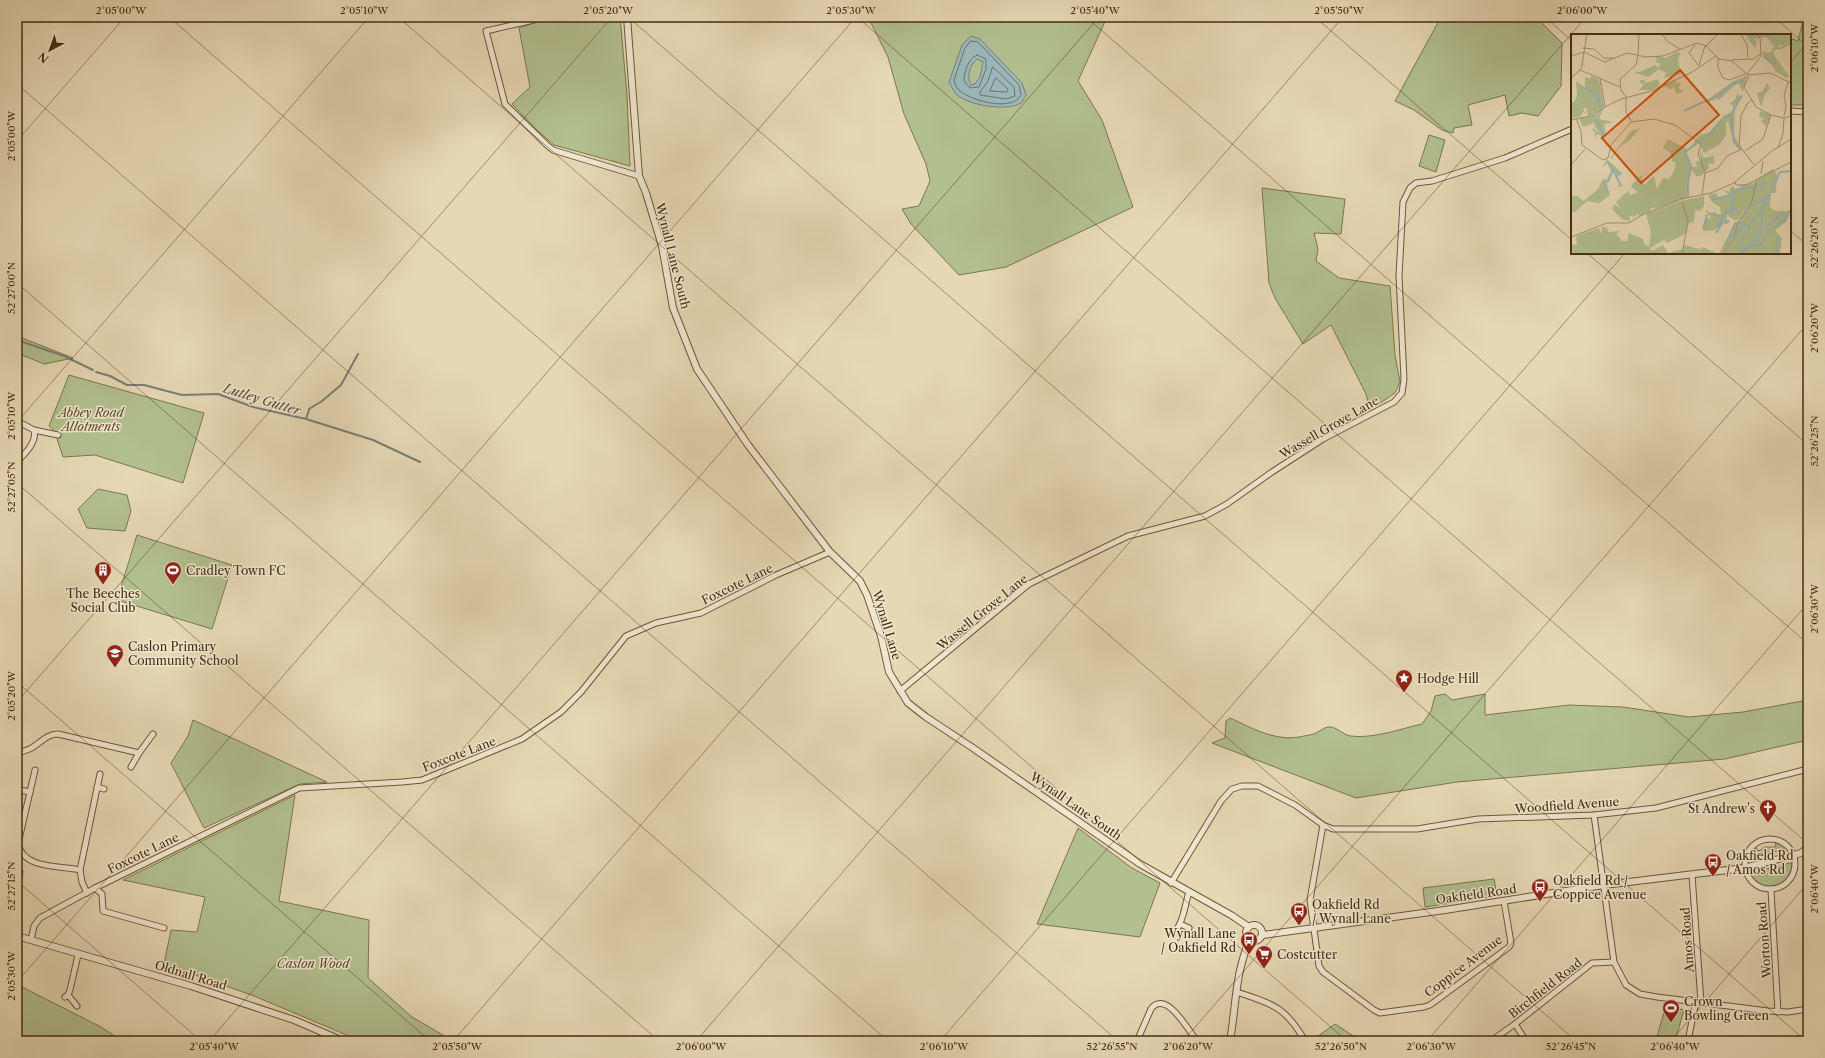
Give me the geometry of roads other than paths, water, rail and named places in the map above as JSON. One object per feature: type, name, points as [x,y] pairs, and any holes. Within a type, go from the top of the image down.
[{"type":"street","points":[[542,17],[486,32],[505,104],[548,146],[561,152],[638,176]]},
{"type":"street","name":"Wynall Lane South","points":[[626,17],[638,176],[646,193],[662,246],[673,308],[697,369],[748,444],[830,552]]},
{"type":"street","points":[[1791,111],[1808,112]]},
{"type":"street","name":"Wassell Grove Lane","points":[[900,691],[1029,584],[1128,536],[1204,516],[1227,504],[1272,472],[1323,440],[1394,402],[1402,393],[1404,379],[1399,276],[1403,202],[1405,195],[1416,183],[1432,181],[1505,158],[1571,129]]},
{"type":"street","points":[[17,421],[34,430],[58,435]]},
{"type":"street","points":[[17,462],[32,444],[36,436],[34,430]]},
{"type":"street","name":"Wynall Lane","points":[[830,552],[860,581],[867,595],[880,636],[889,672],[900,691]]},
{"type":"street","name":"Foxcote Lane","points":[[30,940],[34,926],[40,918],[95,888],[299,788],[422,780],[522,739],[561,712],[581,692],[626,636],[656,623],[707,610],[776,575],[830,552]]},
{"type":"street","name":"Wynall Lane South","points":[[900,691],[908,703],[926,717],[1140,864],[1171,883],[1231,915],[1249,927]]},
{"type":"street","points":[[17,752],[24,752],[34,748],[51,734],[66,736],[139,753]]},
{"type":"street","points":[[131,767],[153,734]]},
{"type":"street","name":"Woodfield Avenue","points":[[1323,825],[1333,829],[1399,830],[1418,829],[1478,820],[1594,814],[1656,808],[1808,769]]},
{"type":"street","points":[[35,770],[18,844],[22,852],[32,860],[50,867],[68,867],[80,870]]},
{"type":"street","points":[[87,893],[82,882],[80,870],[100,774]]},
{"type":"street","points":[[1171,883],[1221,801],[1232,789],[1242,786],[1258,786],[1295,805],[1323,825],[1310,900],[1315,929]]},
{"type":"street","points":[[97,787],[104,789]]},
{"type":"street","points":[[20,790],[30,792]]},
{"type":"street","points":[[1594,814],[1614,962],[1626,985],[1640,994],[1699,1002],[1778,1012],[1808,1009]]},
{"type":"street","points":[[1744,868],[1744,860],[1747,853],[1755,844],[1765,839],[1771,838],[1783,842],[1790,848],[1794,855]]},
{"type":"street","name":"Oakfield Road","points":[[1263,935],[1315,929],[1604,885],[1744,868],[1801,853],[1808,847]]},
{"type":"street","name":"Worton Road","points":[[1744,868],[1749,878],[1755,883],[1771,890],[1778,889],[1790,879],[1794,868],[1794,855]]},
{"type":"street","points":[[17,890],[20,872]]},
{"type":"street","name":"Amos Road","points":[[1688,1041],[1699,1002],[1692,875]]},
{"type":"street","points":[[95,888],[102,894],[103,911],[164,928]]},
{"type":"street","name":"Worton Road","points":[[1771,890],[1778,1012]]},
{"type":"street","points":[[1177,929],[1180,924],[1189,892]]},
{"type":"street","name":"Coppice Avenue","points":[[1315,929],[1319,966],[1323,972],[1380,1013],[1416,1008],[1430,1004],[1510,947],[1511,943],[1504,901]]},
{"type":"street","points":[[1180,924],[1189,928]]},
{"type":"street","points":[[1257,925],[1260,927],[1263,935],[1258,941],[1250,940],[1246,935],[1249,927],[1257,925]]},
{"type":"street","name":"Oldnall Road","points":[[17,936],[198,988],[294,1020],[343,1041]]},
{"type":"street","points":[[1230,1041],[1242,957],[1250,940]]},
{"type":"street","points":[[77,1006],[66,996],[70,990],[78,954]]},
{"type":"street","name":"Birchfield Road","points":[[1491,1041],[1515,1024],[1592,963],[1614,962]]},
{"type":"street","points":[[1237,992],[1273,1004],[1281,1010],[1305,1041]]},
{"type":"street","points":[[1137,1041],[1154,1005],[1162,1003],[1173,1009],[1197,1041]]},
{"type":"street","points":[[1515,1024],[1526,1041]]},
{"type":"water","points":[[971,36],[980,39],[1022,83],[1026,95],[1022,102],[1015,106],[1006,107],[986,106],[968,101],[955,93],[949,82],[962,45]],"holes":[[[977,59],[983,62],[980,77],[975,84],[971,85],[969,74],[972,64]]]},
{"type":"waterway","name":"Lutley Gutter","points":[[17,340],[64,356],[93,370]]},
{"type":"waterway","points":[[309,409],[322,401],[341,385],[358,354]]},
{"type":"waterway","name":"Lutley Gutter","points":[[96,372],[110,376],[127,385],[144,385],[182,395],[218,394],[253,407],[306,419],[373,440],[420,462]]},
{"type":"waterway","points":[[306,419],[309,410]]},
{"type":"place","name":"The Beeches Social Club","points":[[103,585]]},
{"type":"place","name":"Cradley Town FC","points":[[173,585]]},
{"type":"place","name":"Caslon Primary Community School","points":[[115,668]]},
{"type":"place","name":"Hodge Hill","points":[[1404,693]]},
{"type":"place","name":"St Andrew's","points":[[1768,823]]},
{"type":"place","name":"Oakfield Rd / Amos Rd","points":[[1713,877]]},
{"type":"place","name":"Oakfield Rd / Coppice Avenue","points":[[1540,902]]},
{"type":"place","name":"Oakfield Rd / Wynall Lane","points":[[1299,926]]},
{"type":"place","name":"Wynall Lane / Oakfield Rd","points":[[1249,955]]},
{"type":"place","name":"Costcutter","points":[[1264,969]]},
{"type":"place","name":"Crown Bowling Green","points":[[1671,1023]]},
{"type":"park label","name":"Abbey Road Allotments","points":[[91,419]]},
{"type":"park label","name":"Caslon Wood","points":[[313,963]]}]
